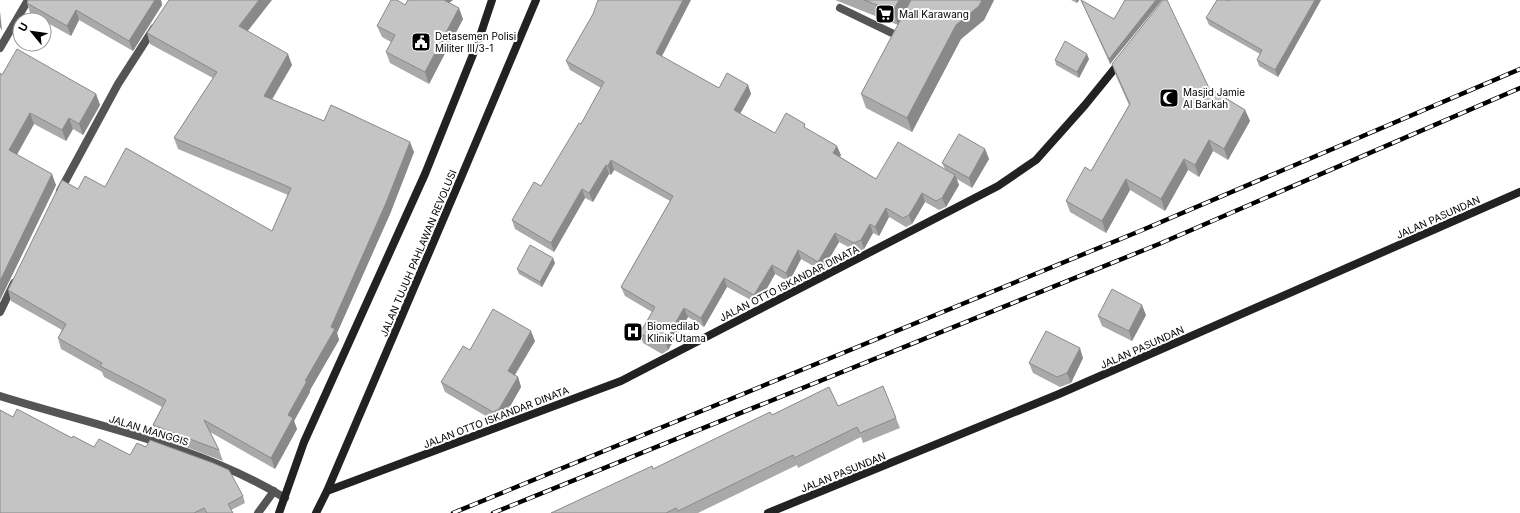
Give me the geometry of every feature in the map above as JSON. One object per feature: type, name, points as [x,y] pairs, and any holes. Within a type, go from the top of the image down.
[{"type":"street","points":[[0,48],[28,0]]},
{"type":"street","points":[[279,513],[304,442],[425,174],[478,42],[492,0]]},
{"type":"street","name":"JALAN TUJUH PAHLAWAN REVOLUSI","points":[[316,513],[327,491],[536,0]]},
{"type":"street","points":[[840,8],[898,36],[905,24]]},
{"type":"street","points":[[54,202],[118,84],[160,19]]},
{"type":"street","name":"JALAN OTTO ISKANDAR DINATA","points":[[327,491],[621,381],[998,186],[1036,160],[1085,105],[1125,56]]},
{"type":"street","name":"JALAN PASUNDAN","points":[[768,513],[1059,394],[1520,192]]},
{"type":"street","points":[[0,312],[16,278]]},
{"type":"street","name":"JALAN MANGGIS","points":[[0,396],[84,421],[121,430],[178,448],[241,474],[285,498]]},
{"type":"street","points":[[258,513],[274,491]]},
{"type":"building","points":[[28,0],[155,0],[129,41],[76,10],[67,26],[52,17],[52,12],[43,12],[27,3]]},
{"type":"building","points":[[169,0],[259,0],[239,26],[288,54],[264,96],[324,121],[331,105],[410,142],[386,203],[331,327],[335,329],[305,381],[307,381],[288,415],[293,418],[271,458],[204,420],[219,450],[153,425],[166,400],[100,366],[102,363],[58,338],[66,324],[8,290],[62,180],[78,189],[85,176],[105,187],[126,148],[272,231],[291,188],[174,138],[217,72],[147,33]]},
{"type":"building","name":"Detasemen Polisi Militer III/3-1","points":[[391,0],[397,0],[405,5],[408,0],[444,0],[459,8],[425,72],[386,52],[395,35],[377,26]]},
{"type":"building","points":[[598,0],[683,0],[656,53],[719,88],[727,73],[748,85],[734,110],[775,133],[786,113],[805,124],[804,127],[837,146],[833,153],[876,179],[898,142],[955,175],[942,198],[936,201],[922,193],[909,215],[903,218],[886,208],[875,227],[870,224],[861,240],[854,243],[835,233],[818,262],[798,250],[786,273],[772,265],[754,295],[724,278],[701,318],[684,308],[665,341],[659,344],[640,333],[655,307],[621,287],[673,196],[611,160],[608,166],[606,165],[589,193],[582,189],[551,243],[512,220],[534,182],[541,186],[579,123],[581,124],[604,82],[566,61],[593,14]]},
{"type":"building","points":[[864,0],[899,0],[893,11]]},
{"type":"building","points":[[911,0],[982,0],[979,6],[956,25],[907,118],[861,94]]},
{"type":"building","points":[[1081,0],[1114,19],[1125,0],[1156,0],[1109,59]]},
{"type":"building","points":[[1163,0],[1167,0],[1209,88],[1245,110],[1224,149],[1209,140],[1195,165],[1184,159],[1161,199],[1126,179],[1102,221],[1066,201],[1085,167],[1091,171],[1130,104],[1112,64]]},
{"type":"building","points":[[1217,0],[1315,0],[1275,70],[1257,60],[1262,50],[1206,18]]},
{"type":"building","points":[[1065,41],[1087,54],[1077,72],[1055,60]]},
{"type":"building","points":[[15,52],[22,52],[96,94],[79,124],[69,118],[62,130],[30,113],[9,150],[52,174],[0,281],[0,73],[2,75]]},
{"type":"building","points":[[959,134],[985,149],[969,178],[942,163]]},
{"type":"building","points":[[530,245],[553,258],[540,282],[517,269]]},
{"type":"building","points":[[1112,289],[1142,305],[1129,331],[1098,316]]},
{"type":"building","points":[[493,309],[531,331],[508,371],[518,377],[499,409],[493,412],[441,382],[463,346],[470,350]]},
{"type":"building","points":[[1046,331],[1080,348],[1067,373],[1057,377],[1029,363]]},
{"type":"building","points":[[883,386],[896,418],[860,433],[857,427],[794,458],[793,455],[678,511],[676,508],[666,513],[551,513],[652,466],[653,469],[770,412],[772,415],[829,387],[838,406]]},
{"type":"building","points":[[17,409],[72,438],[73,436],[94,447],[99,439],[130,455],[137,443],[146,447],[150,440],[213,463],[229,470],[243,496],[228,504],[233,513],[207,513],[204,508],[194,513],[0,513],[0,410],[13,417]]},
{"type":"railway","points":[[453,513],[1140,231],[1520,69]]},
{"type":"railway","points":[[493,513],[1159,244],[1520,88]]},
{"type":"place","name":"Mall Karawang","points":[[885,14]]},
{"type":"place","name":"Detasemen Polisi Militer III/3-1","points":[[421,42]]},
{"type":"place","name":"Masjid Jamie Al Barkah","points":[[1169,98]]},
{"type":"place","name":"Biomedilab Klinik Utama","points":[[633,332]]}]
